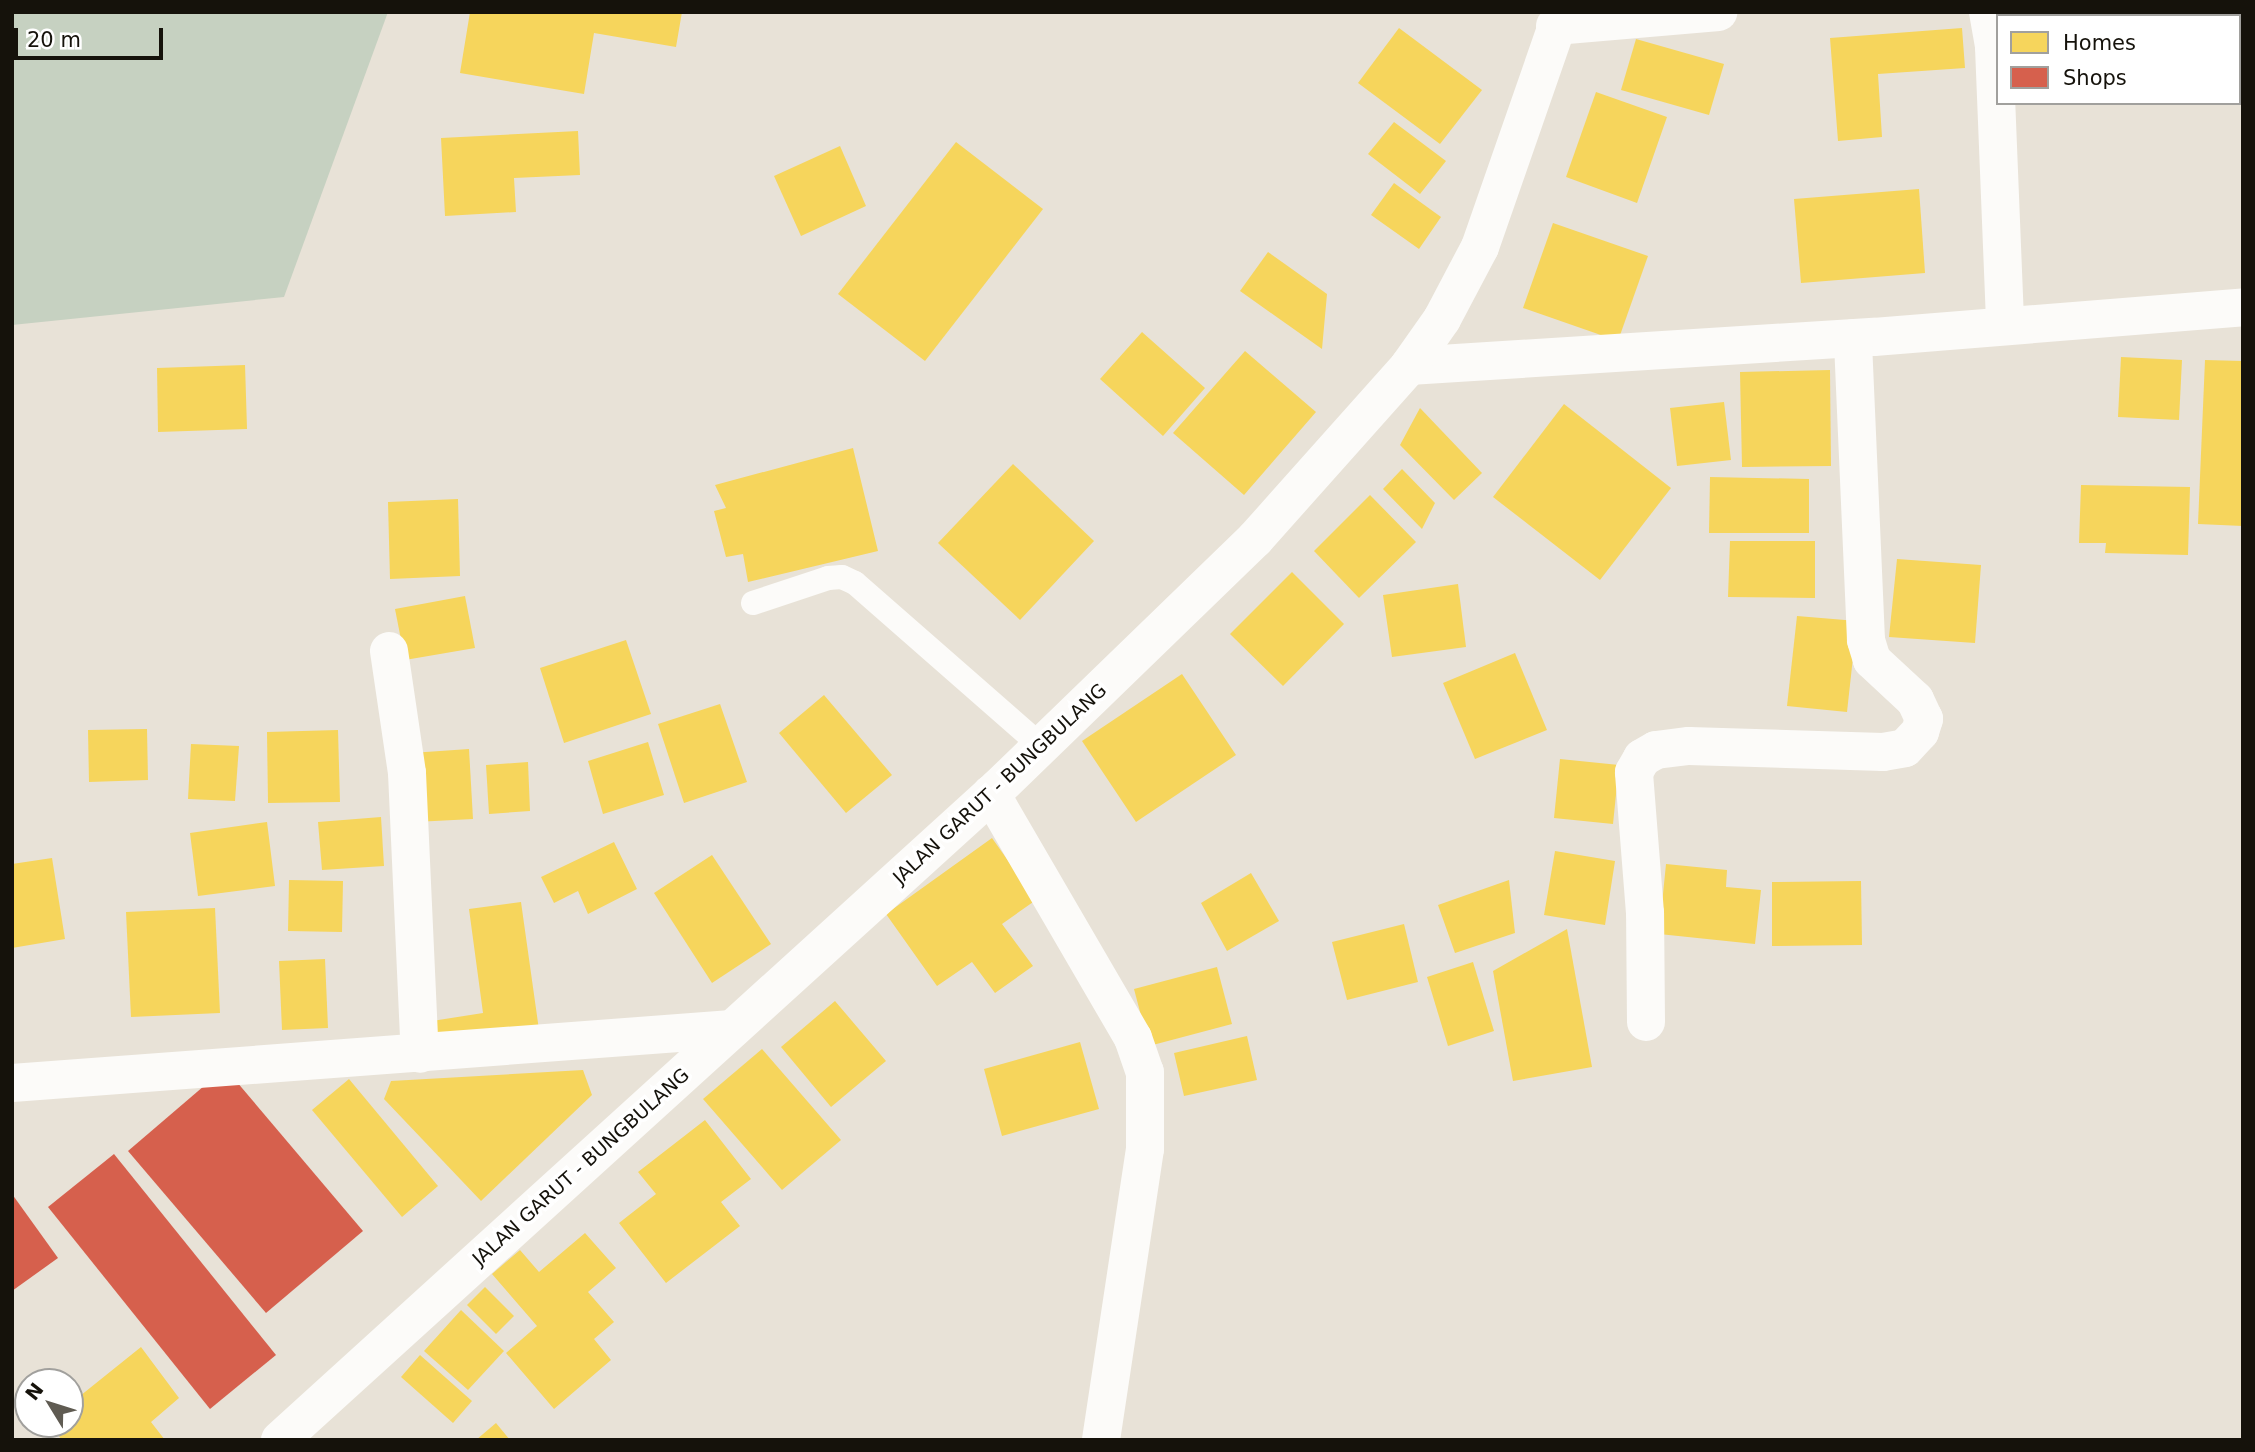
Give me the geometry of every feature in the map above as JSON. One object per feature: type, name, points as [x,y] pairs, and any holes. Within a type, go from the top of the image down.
[{"type":"street","points":[[1559,19],[1718,12]]},
{"type":"street","points":[[1988,12],[1994,47],[1996,97]]},
{"type":"street","name":"JALAN GARUT - BUNGBULANG","points":[[280,1440],[991,794],[1255,539],[1409,366],[1442,319],[1480,247],[1559,19]]},
{"type":"street","points":[[1996,105],[2005,324]]},
{"type":"street","points":[[1409,366],[1853,338],[2243,307]]},
{"type":"street","points":[[1646,1022],[1645,913],[1634,772],[1642,758],[1657,750],[1689,746],[1883,752],[1905,748],[1920,732],[1924,719],[1915,700],[1872,660],[1866,640],[1853,338]]},
{"type":"street","points":[[389,651],[407,773],[420,1054]]},
{"type":"street","points":[[991,794],[1133,1038],[1144,1072],[1145,1149],[1101,1440]]},
{"type":"street","points":[[12,1083],[732,1029]]},
{"type":"lane","points":[[753,603],[828,578],[842,577],[855,583],[1041,746]]},
{"type":"green space","points":[[12,12],[388,12],[284,297],[12,325]]},
{"type":"building: Homes","points":[[470,12],[682,12],[676,47],[594,33],[584,94],[460,73]]},
{"type":"building: Homes","points":[[1399,28],[1482,90],[1440,144],[1358,83]]},
{"type":"building: Homes","points":[[1962,28],[1965,68],[1878,74],[1882,137],[1838,141],[1830,38]]},
{"type":"building: Homes","points":[[1636,39],[1724,64],[1709,115],[1621,90]]},
{"type":"building: Homes","points":[[1596,92],[1667,117],[1637,203],[1566,177]]},
{"type":"building: Homes","points":[[1394,122],[1446,161],[1420,194],[1368,154]]},
{"type":"building: Homes","points":[[578,131],[580,175],[514,178],[516,212],[445,216],[441,138]]},
{"type":"building: Homes","points":[[956,142],[1043,209],[925,361],[838,294]]},
{"type":"building: Homes","points":[[840,146],[866,206],[801,236],[774,176]]},
{"type":"building: Homes","points":[[1394,183],[1441,217],[1419,249],[1371,215]]},
{"type":"building: Homes","points":[[1919,189],[1925,273],[1801,283],[1794,199]]},
{"type":"building: Homes","points":[[1553,223],[1648,256],[1618,341],[1523,308]]},
{"type":"building: Homes","points":[[1268,252],[1327,294],[1322,349],[1240,291]]},
{"type":"building: Homes","points":[[1142,332],[1205,388],[1163,436],[1100,379]]},
{"type":"building: Homes","points":[[1245,351],[1316,412],[1244,495],[1173,433]]},
{"type":"building: Homes","points":[[2121,357],[2182,360],[2179,420],[2118,417]]},
{"type":"building: Homes","points":[[2205,360],[2243,361],[2243,526],[2198,524]]},
{"type":"building: Homes","points":[[245,365],[247,429],[158,432],[157,368]]},
{"type":"building: Homes","points":[[1830,370],[1831,466],[1742,467],[1740,372]]},
{"type":"building: Homes","points":[[1724,402],[1731,460],[1677,466],[1670,408]]},
{"type":"building: Homes","points":[[1564,404],[1671,488],[1600,580],[1493,497]]},
{"type":"building: Homes","points":[[1420,408],[1482,473],[1454,500],[1400,445]]},
{"type":"building: Homes","points":[[853,448],[878,551],[748,582],[743,554],[726,557],[714,511],[726,508],[715,485]]},
{"type":"building: Homes","points":[[1013,464],[1094,541],[1020,620],[938,543]]},
{"type":"building: Homes","points":[[1402,469],[1435,503],[1422,529],[1383,489]]},
{"type":"building: Homes","points":[[1710,477],[1809,479],[1809,533],[1709,533]]},
{"type":"building: Homes","points":[[2081,485],[2190,487],[2188,555],[2105,553],[2106,543],[2079,543]]},
{"type":"building: Homes","points":[[1370,495],[1416,542],[1359,598],[1314,551]]},
{"type":"building: Homes","points":[[458,499],[460,576],[390,579],[388,502]]},
{"type":"building: Homes","points":[[1730,541],[1815,541],[1815,598],[1728,597]]},
{"type":"building: Homes","points":[[1897,559],[1981,565],[1975,643],[1889,637]]},
{"type":"building: Homes","points":[[1292,572],[1344,624],[1283,686],[1230,634]]},
{"type":"building: Homes","points":[[1458,584],[1466,647],[1392,657],[1383,595]]},
{"type":"building: Homes","points":[[465,596],[475,648],[405,660],[395,609]]},
{"type":"building: Homes","points":[[1797,616],[1857,621],[1847,712],[1787,706]]},
{"type":"building: Homes","points":[[626,640],[651,714],[564,743],[540,668]]},
{"type":"building: Homes","points":[[1515,653],[1547,730],[1475,759],[1443,683]]},
{"type":"building: Homes","points":[[1182,674],[1236,755],[1136,822],[1082,741]]},
{"type":"building: Homes","points":[[824,695],[892,775],[846,813],[779,733]]},
{"type":"building: Homes","points":[[720,704],[747,782],[684,803],[658,724]]},
{"type":"building: Homes","points":[[147,729],[148,780],[89,782],[88,730]]},
{"type":"building: Homes","points":[[338,730],[340,802],[268,803],[267,732]]},
{"type":"building: Homes","points":[[648,742],[664,795],[603,814],[588,761]]},
{"type":"building: Homes","points":[[191,744],[239,746],[235,801],[188,799]]},
{"type":"building: Homes","points":[[469,749],[473,819],[415,822],[411,753]]},
{"type":"building: Homes","points":[[1560,759],[1619,765],[1613,824],[1554,818]]},
{"type":"building: Homes","points":[[528,762],[530,811],[489,814],[486,765]]},
{"type":"building: Homes","points":[[381,817],[384,866],[322,870],[318,822]]},
{"type":"building: Homes","points":[[267,822],[275,886],[198,896],[190,833]]},
{"type":"building: Homes","points":[[992,838],[1036,900],[1002,924],[1033,966],[995,993],[972,962],[937,986],[886,914]]},
{"type":"building: Homes","points":[[614,842],[637,889],[588,914],[578,891],[554,903],[541,877]]},
{"type":"building: Homes","points":[[1555,851],[1615,861],[1605,925],[1544,915]]},
{"type":"building: Homes","points":[[712,855],[771,944],[712,983],[654,893]]},
{"type":"building: Homes","points":[[52,858],[65,939],[12,948],[12,864]]},
{"type":"building: Homes","points":[[1666,864],[1727,870],[1726,887],[1761,890],[1755,944],[1659,934]]},
{"type":"building: Homes","points":[[1251,873],[1279,921],[1227,951],[1201,903]]},
{"type":"building: Homes","points":[[289,880],[343,881],[342,932],[288,931]]},
{"type":"building: Homes","points":[[1509,880],[1515,933],[1455,953],[1438,905]]},
{"type":"building: Homes","points":[[1861,881],[1862,945],[1772,946],[1772,882]]},
{"type":"building: Homes","points":[[521,902],[539,1030],[435,1045],[432,1021],[483,1013],[469,909]]},
{"type":"building: Homes","points":[[215,908],[220,1013],[131,1017],[126,912]]},
{"type":"building: Homes","points":[[1404,924],[1418,982],[1347,1000],[1332,942]]},
{"type":"building: Homes","points":[[1567,929],[1592,1067],[1513,1081],[1493,971]]},
{"type":"building: Homes","points":[[325,959],[328,1028],[282,1030],[279,961]]},
{"type":"building: Homes","points":[[1473,962],[1494,1031],[1448,1046],[1427,977]]},
{"type":"building: Homes","points":[[1217,967],[1232,1024],[1149,1046],[1134,989]]},
{"type":"building: Homes","points":[[835,1001],[886,1061],[831,1107],[781,1047]]},
{"type":"building: Homes","points":[[1247,1036],[1257,1080],[1184,1096],[1174,1053]]},
{"type":"building: Homes","points":[[1080,1042],[1099,1109],[1002,1136],[984,1069]]},
{"type":"building: Homes","points":[[762,1049],[841,1140],[782,1190],[703,1099]]},
{"type":"building: Homes","points":[[583,1070],[592,1095],[481,1201],[384,1099],[391,1081]]},
{"type":"building: Homes","points":[[349,1079],[438,1186],[402,1217],[312,1110]]},
{"type":"building: Homes","points":[[705,1120],[751,1179],[721,1202],[740,1226],[666,1283],[619,1223],[656,1194],[638,1172]]},
{"type":"building: Homes","points":[[585,1233],[616,1268],[588,1292],[614,1322],[594,1339],[611,1360],[554,1409],[506,1353],[537,1326],[492,1274],[520,1250],[539,1272]]},
{"type":"building: Homes","points":[[485,1287],[514,1316],[496,1334],[467,1305]]},
{"type":"building: Homes","points":[[461,1310],[504,1351],[468,1390],[424,1351]]},
{"type":"building: Homes","points":[[141,1347],[179,1398],[151,1422],[165,1440],[62,1440],[60,1438],[84,1438],[84,1393]]},
{"type":"building: Homes","points":[[420,1355],[472,1401],[453,1423],[401,1377]]},
{"type":"building: Homes","points":[[496,1423],[510,1440],[476,1440]]},
{"type":"building: Shops","points":[[225,1068],[363,1231],[266,1313],[128,1151]]},
{"type":"building: Shops","points":[[114,1154],[276,1355],[210,1409],[48,1207]]},
{"type":"building: Shops","points":[[12,1194],[58,1258],[12,1291]]}]
